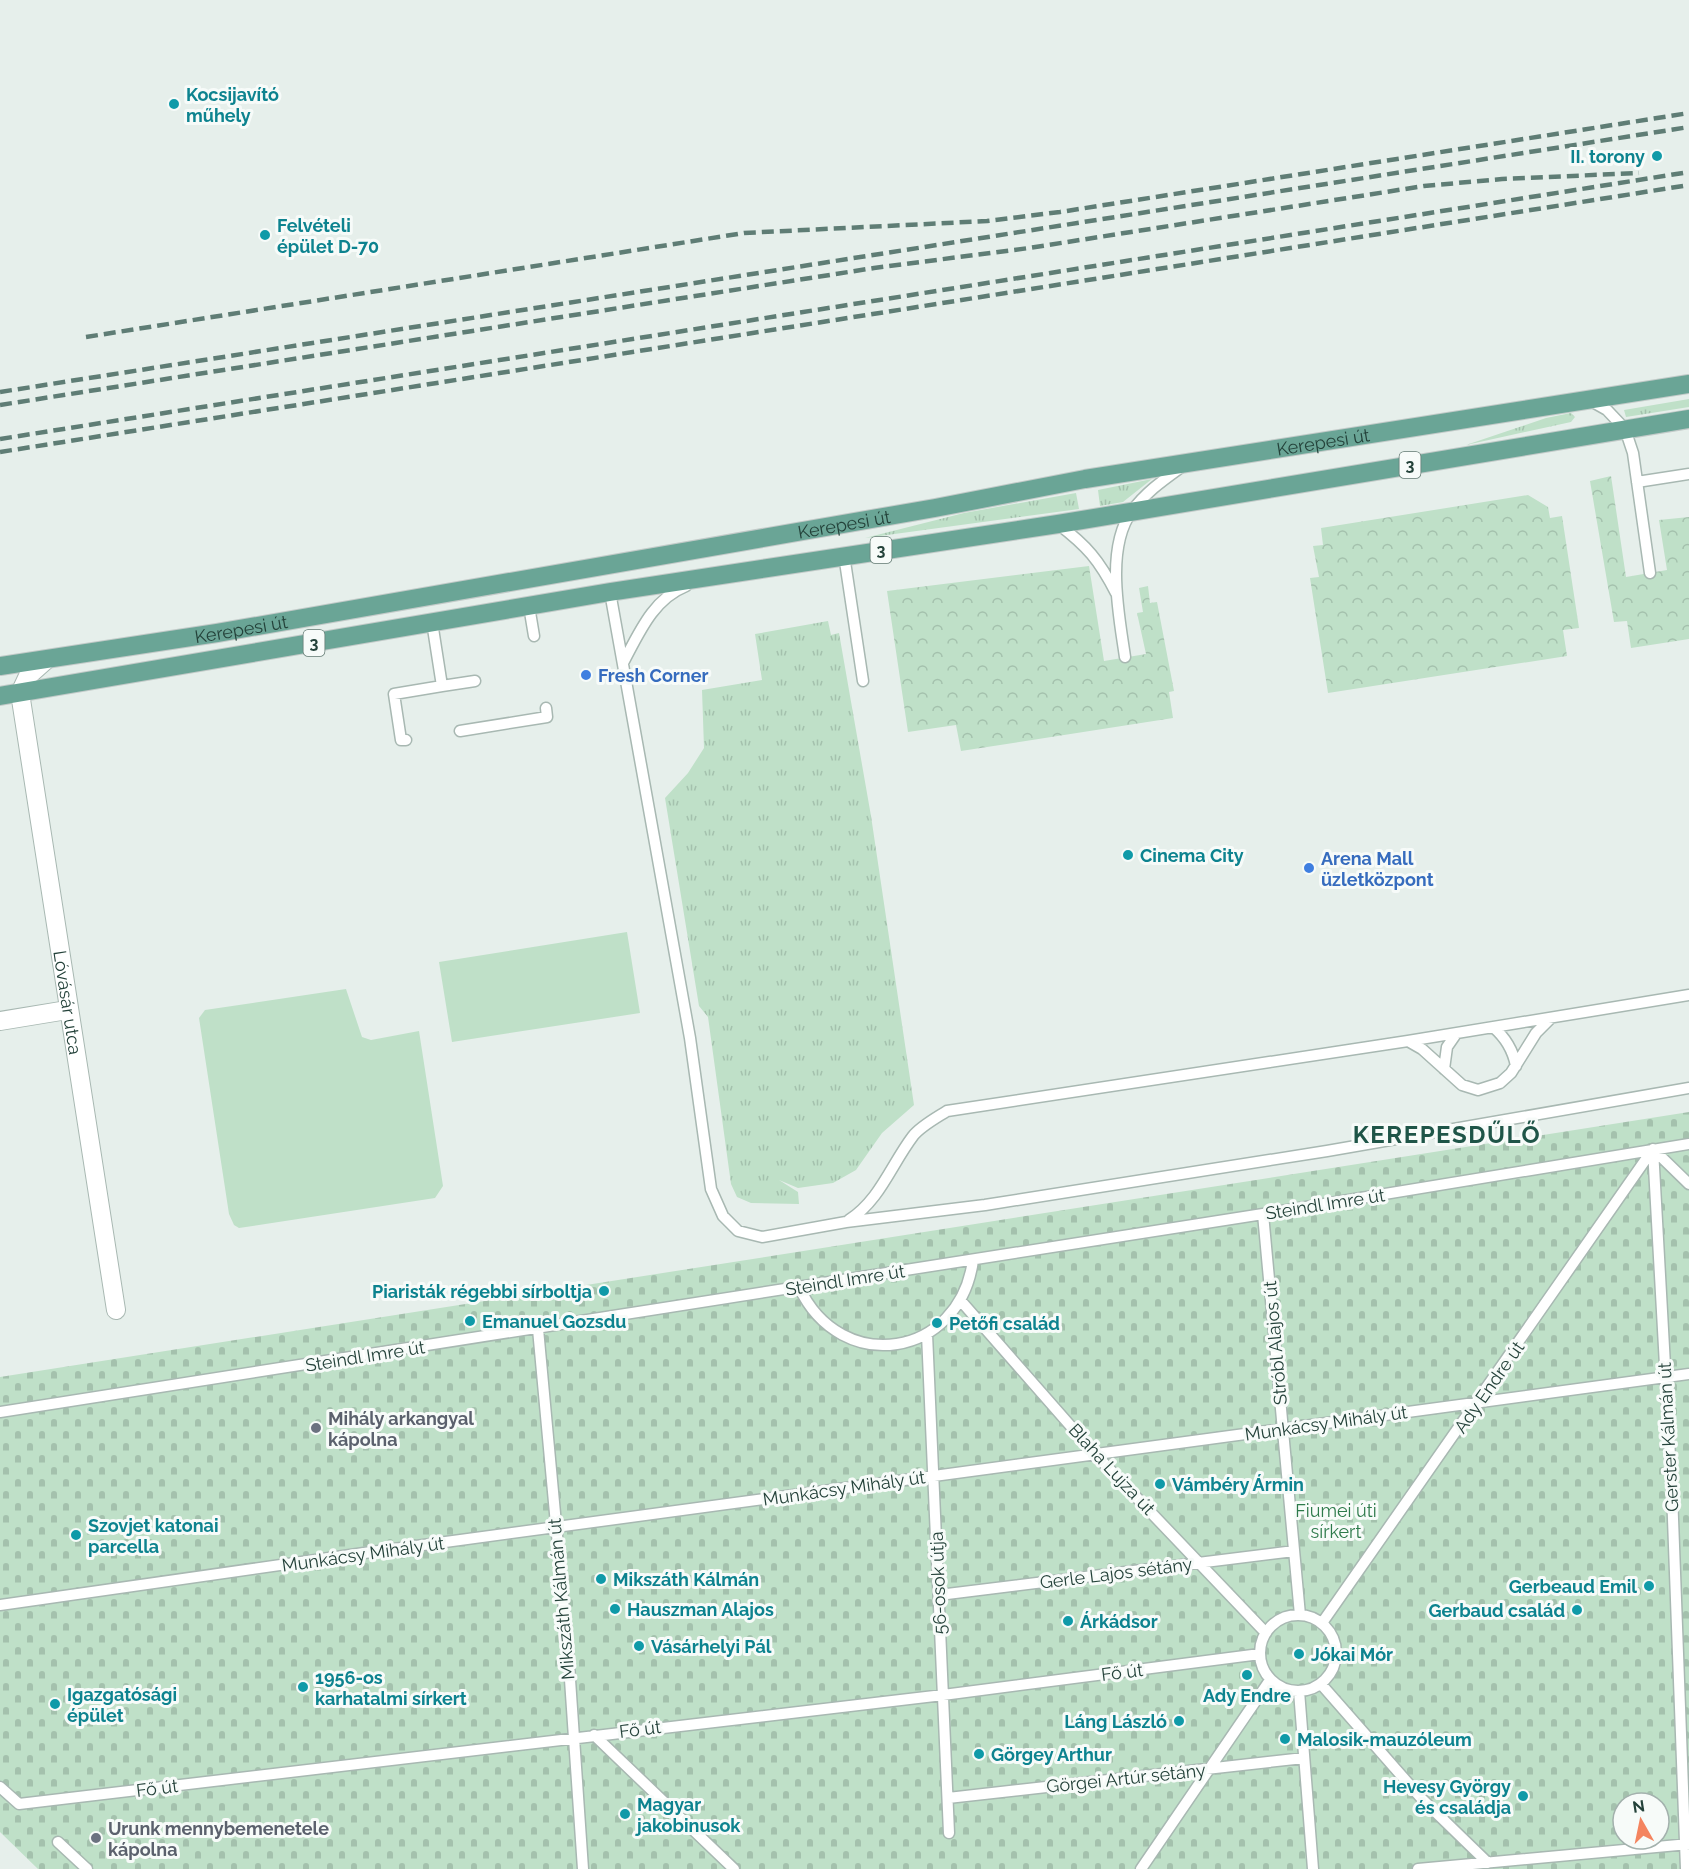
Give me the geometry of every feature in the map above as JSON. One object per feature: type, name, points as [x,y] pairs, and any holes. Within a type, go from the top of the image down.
[{"type":"main road","name":"Kerepesi út","points":[[0,666],[217,633],[1185,464],[1689,384]]},
{"type":"main road","name":"Kerepesi út","points":[[0,696],[610,592],[1058,524],[1689,419]]},
{"type":"street","points":[[20,693],[28,676],[46,660]]},
{"type":"street","name":"Lóvásár utca","points":[[20,693],[67,1010],[116,1310]]},
{"type":"street","points":[[0,1021],[67,1010]]},
{"type":"lane","points":[[1588,400],[1607,410],[1625,429],[1633,453],[1650,573]]},
{"type":"lane","points":[[1125,657],[1116,593],[1119,540],[1130,512],[1150,490],[1185,464]]},
{"type":"lane","points":[[1637,482],[1689,474]]},
{"type":"lane","points":[[1058,524],[1086,545],[1101,563],[1116,593]]},
{"type":"lane","points":[[844,555],[863,681]]},
{"type":"lane","points":[[623,663],[642,628],[661,602],[680,588],[705,578]]},
{"type":"lane","points":[[610,592],[690,1038],[711,1189],[723,1216],[738,1231],[762,1237],[846,1222],[985,1205],[1292,1156],[1689,1088]]},
{"type":"lane","points":[[529,606],[534,636]]},
{"type":"lane","points":[[432,622],[442,686]]},
{"type":"lane","points":[[404,740],[394,694],[475,681]]},
{"type":"lane","points":[[460,731],[547,717],[546,708]]},
{"type":"lane","points":[[846,1222],[864,1210],[877,1194],[915,1134],[946,1111],[1456,1034],[1689,995]]},
{"type":"lane","points":[[1408,1041],[1422,1050],[1462,1085],[1478,1090],[1500,1083],[1516,1066],[1536,1033],[1551,1018]]},
{"type":"lane","points":[[1493,1027],[1503,1035],[1516,1066]]},
{"type":"lane","points":[[1444,1069],[1447,1047],[1456,1034]]},
{"type":"lane","name":"Steindl Imre út","points":[[0,1412],[1263,1214],[1689,1144]]},
{"type":"lane","points":[[1653,1149],[1689,1184]]},
{"type":"lane","name":"Gerster Kálmán út","points":[[1653,1149],[1672,1492],[1687,1845],[1686,1869]]},
{"type":"lane","name":"Ady Endre út","points":[[1322,1623],[1478,1403],[1653,1149]]},
{"type":"lane","name":"Stróbl Alajos út","points":[[1263,1214],[1300,1615]]},
{"type":"lane","points":[[799,1287],[805,1300],[823,1323],[847,1338],[861,1343],[902,1344],[927,1334],[940,1325],[961,1301],[971,1274],[973,1260]]},
{"type":"lane","name":"Blaha Lujza út","points":[[961,1301],[1096,1455],[1201,1562],[1266,1633]]},
{"type":"lane","name":"Mikszáth Kálmán út","points":[[538,1329],[569,1665],[572,1737],[583,1869]]},
{"type":"lane","name":"56-osok útja","points":[[927,1334],[949,1833]]},
{"type":"lane","name":"Munkácsy Mihály út","points":[[0,1605],[555,1527],[1689,1374]]},
{"type":"lane","name":"Gerle Lajos sétány","points":[[939,1595],[1294,1551]]},
{"type":"lane","points":[[1300,1615],[1322,1623],[1334,1638],[1337,1658],[1334,1668],[1321,1684],[1299,1691],[1289,1690],[1270,1680],[1260,1654],[1266,1633],[1281,1619],[1300,1615]]},
{"type":"lane","name":"Fő út","points":[[0,1786],[19,1804],[943,1695],[1260,1654]]},
{"type":"lane","points":[[1141,1869],[1270,1680]]},
{"type":"lane","points":[[1321,1684],[1422,1799],[1488,1863]]},
{"type":"lane","points":[[1299,1691],[1313,1869]]},
{"type":"lane","points":[[594,1735],[734,1869]]},
{"type":"lane","name":"Görgei Artúr sétány","points":[[948,1798],[1304,1758]]},
{"type":"lane","points":[[58,1842],[87,1869]]},
{"type":"lane","points":[[1418,1869],[1687,1845]]},
{"type":"green space","points":[[1689,399],[1689,407],[1626,417],[1624,410]]},
{"type":"green space","points":[[1571,413],[1575,417],[1571,422],[1466,445],[1546,418]]},
{"type":"green space","points":[[1611,476],[1626,577],[1667,570],[1659,520],[1689,517],[1689,639],[1631,648],[1627,621],[1614,622],[1590,481]]},
{"type":"green space","points":[[1152,479],[1123,502],[1100,506],[1098,490]]},
{"type":"green space","points":[[1076,493],[1079,509],[865,538],[964,513]]},
{"type":"green space","points":[[1528,495],[1548,507],[1550,518],[1562,516],[1579,628],[1563,630],[1567,656],[1328,693],[1310,578],[1319,577],[1313,546],[1323,545],[1321,528]]},
{"type":"green space","points":[[1089,566],[1104,661],[1146,654],[1137,613],[1143,612],[1139,588],[1148,586],[1150,603],[1157,602],[1174,691],[1169,692],[1173,718],[961,751],[956,725],[908,732],[887,591]]},
{"type":"green space","points":[[828,621],[831,635],[839,633],[871,816],[914,1105],[882,1133],[856,1170],[833,1183],[798,1188],[779,1180],[798,1192],[799,1204],[751,1203],[737,1197],[731,1184],[708,1017],[699,1006],[665,798],[688,773],[704,748],[702,690],[762,680],[755,634]]},
{"type":"green space","points":[[627,932],[640,1013],[452,1042],[439,962]]},
{"type":"green space","points":[[346,989],[362,1037],[371,1040],[419,1031],[443,1186],[435,1198],[239,1228],[234,1225],[229,1214],[199,1018],[205,1010]]},
{"type":"green space","name":"Fiumei úti sírkert","points":[[1689,1112],[1689,1869],[38,1869],[0,1832],[0,1377]]},
{"type":"railway","points":[[86,337],[744,233],[987,221],[1060,212],[1689,113]]},
{"type":"railway","points":[[0,392],[1689,127]]},
{"type":"railway","points":[[0,439],[1689,172]]},
{"type":"railway","points":[[0,405],[874,268],[1029,248],[1424,186],[1502,179],[1639,173]]},
{"type":"railway","points":[[0,452],[1689,185]]},
{"type":"place","name":"Kocsijavító műhely","points":[[174,104]]},
{"type":"place","name":"II. torony","points":[[1657,156]]},
{"type":"place","name":"Felvételi épület D-70","points":[[265,235]]},
{"type":"place","name":"Fresh Corner","points":[[586,675]]},
{"type":"place","name":"Cinema City","points":[[1128,855]]},
{"type":"place","name":"Arena Mall üzletközpont","points":[[1309,868]]},
{"type":"place","name":"Piaristák régebbi sírboltja","points":[[604,1291]]},
{"type":"place","name":"Emanuel Gozsdu","points":[[470,1321]]},
{"type":"place","name":"Petőfi család","points":[[937,1323]]},
{"type":"place","name":"Mihály arkangyal kápolna","points":[[316,1428]]},
{"type":"place","name":"Vámbéry Ármin","points":[[1160,1484]]},
{"type":"place","name":"Szovjet katonai parcella","points":[[76,1535]]},
{"type":"place","name":"Mikszáth Kálmán","points":[[601,1579]]},
{"type":"place","name":"Gerbeaud Emil","points":[[1649,1586]]},
{"type":"place","name":"Hauszman Alajos","points":[[615,1609]]},
{"type":"place","name":"Gerbaud család","points":[[1577,1610]]},
{"type":"place","name":"Árkádsor","points":[[1068,1621]]},
{"type":"place","name":"Vásárhelyi Pál","points":[[639,1646]]},
{"type":"place","name":"Jókai Mór","points":[[1299,1654]]},
{"type":"place","name":"Ady Endre","points":[[1247,1675]]},
{"type":"place","name":"1956-os karhatalmi sírkert","points":[[303,1687]]},
{"type":"place","name":"Igazgatósági épület","points":[[55,1704]]},
{"type":"place","name":"Láng László","points":[[1179,1721]]},
{"type":"place","name":"Malosik-mauzóleum","points":[[1285,1739]]},
{"type":"place","name":"Görgey Arthur","points":[[979,1754]]},
{"type":"place","name":"Hevesy György és családja","points":[[1523,1796]]},
{"type":"place","name":"Magyar jakobinusok","points":[[625,1814]]},
{"type":"place","name":"Urunk mennybemenetele kápolna","points":[[96,1838]]},
{"type":"district","name":"KEREPESDŰLŐ","points":[[1447,1134]]}]
